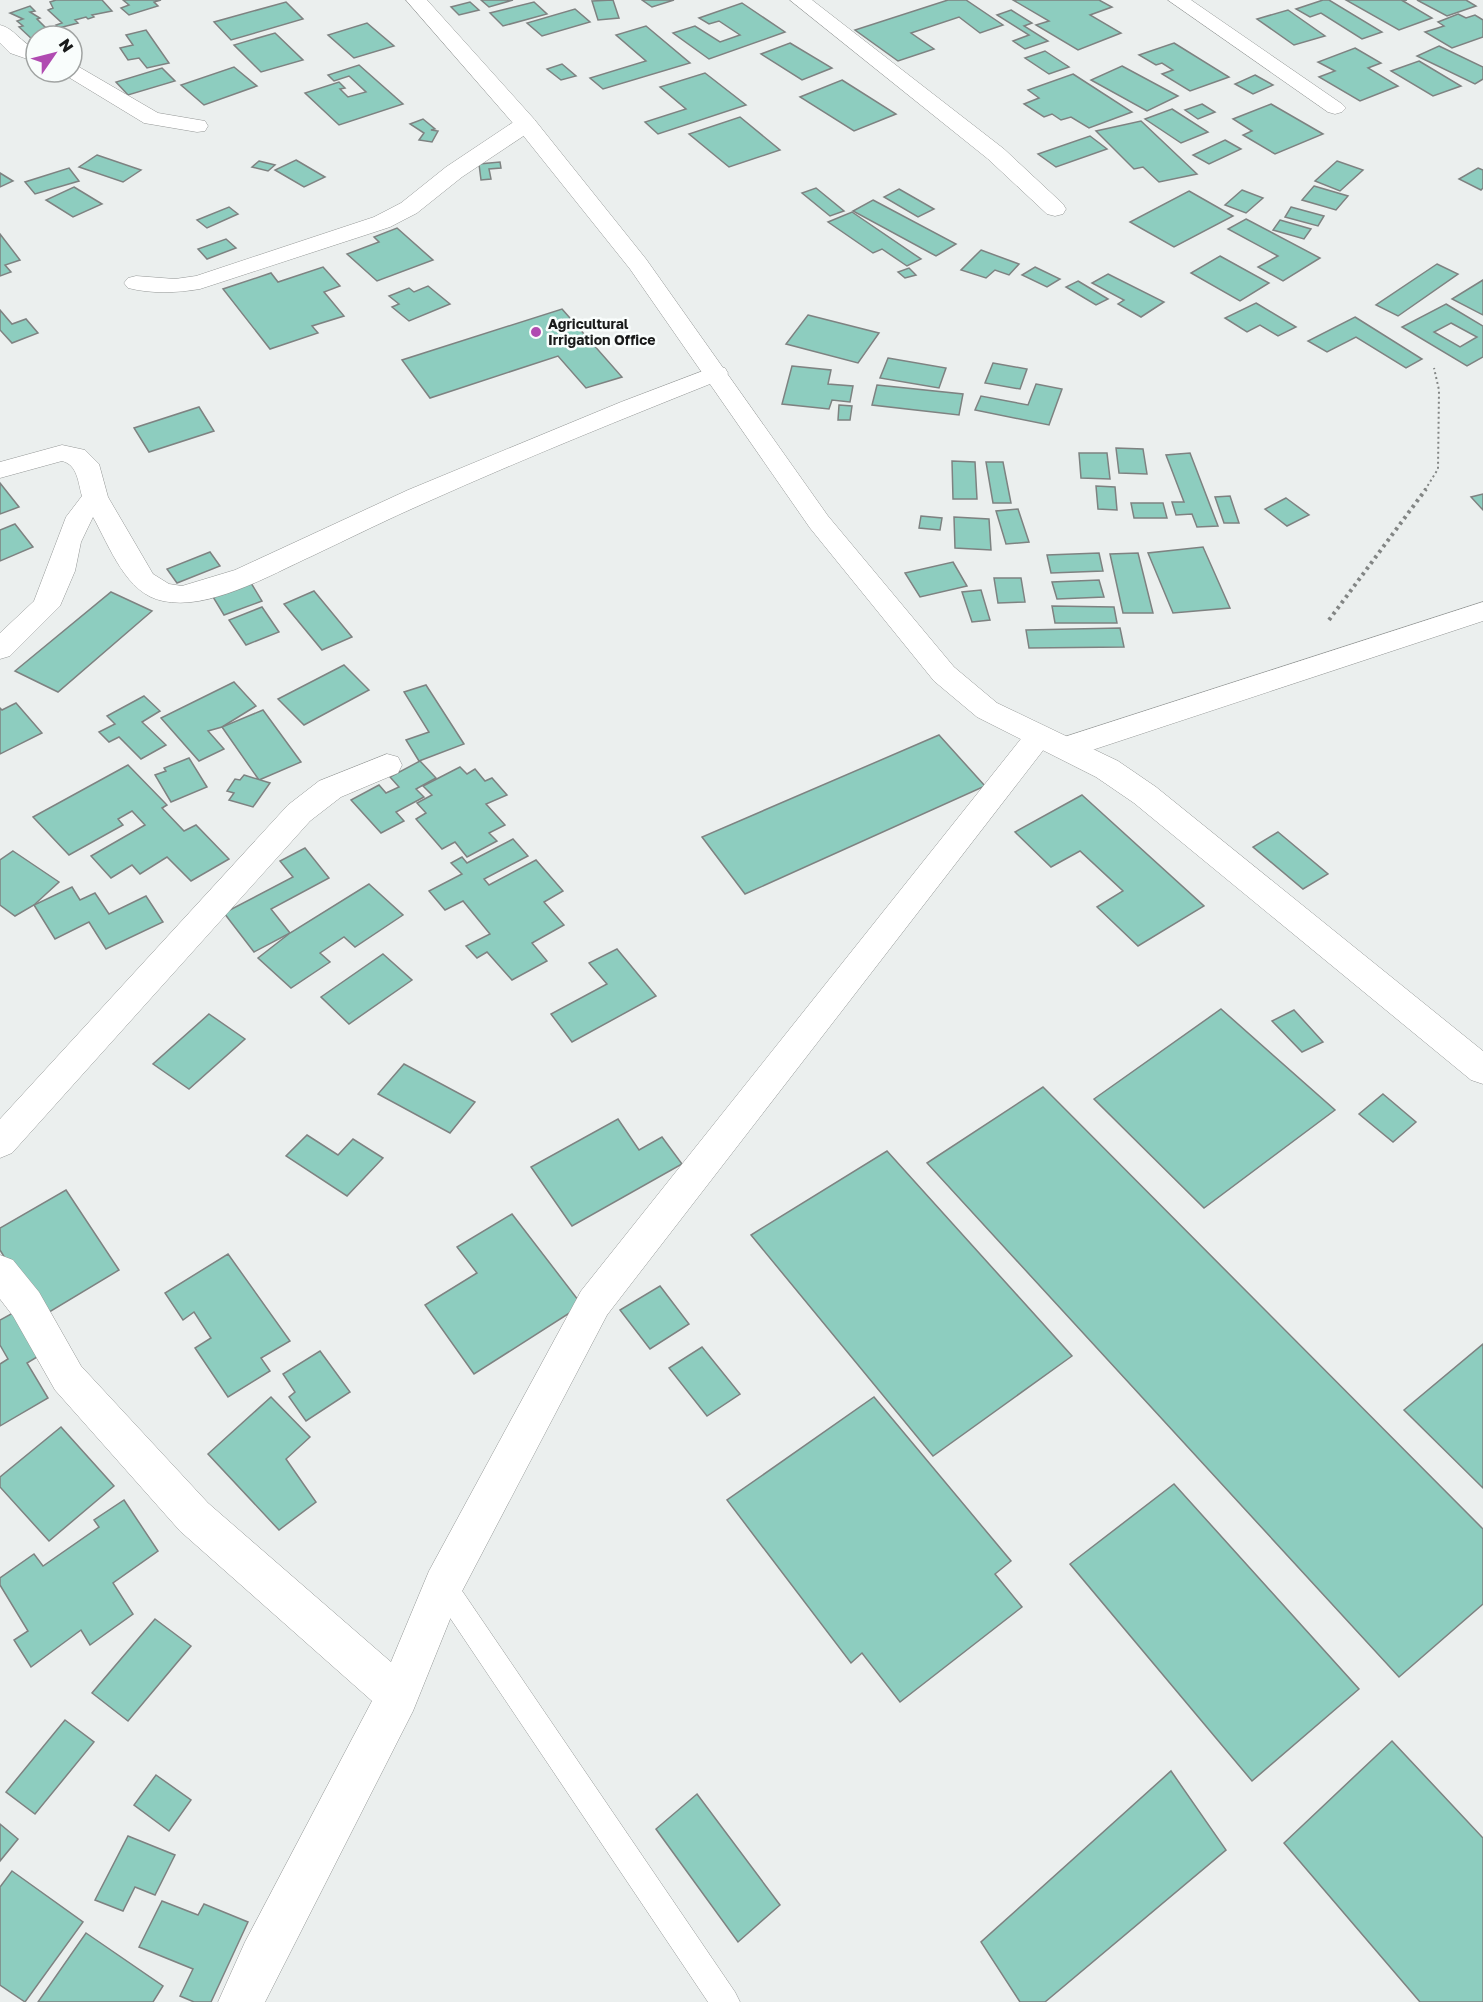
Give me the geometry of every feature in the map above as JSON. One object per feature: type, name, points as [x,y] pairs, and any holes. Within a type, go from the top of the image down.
[{"type":"street","points":[[416,0],[525,124],[638,264],[819,522],[944,674],[987,710],[1107,769],[1145,795],[1483,1070]]},
{"type":"street","points":[[800,0],[996,154],[1055,209]]},
{"type":"street","points":[[1178,0],[1335,108]]},
{"type":"street","points":[[0,31],[17,48],[24,51]]},
{"type":"street","points":[[84,78],[152,118],[197,126]]},
{"type":"street","points":[[136,283],[175,285],[200,282],[382,222],[409,208],[454,172],[525,124]]},
{"type":"street","points":[[0,470],[62,453],[76,456],[86,464],[94,497],[143,580],[162,592],[183,594],[205,590],[245,576],[417,496],[630,406],[716,373]]},
{"type":"street","points":[[0,649],[46,606],[61,571],[68,542],[79,517],[94,497]]},
{"type":"street","points":[[241,2002],[261,1958],[398,1696],[444,1585],[594,1303],[1052,742],[1297,672],[1483,611]]},
{"type":"street","points":[[0,1143],[299,813],[330,789],[387,765]]},
{"type":"street","points":[[0,1271],[26,1304],[68,1378],[194,1517],[398,1696]]},
{"type":"lane","points":[[444,1585],[725,2002]]},
{"type":"path","points":[[1297,672],[1337,609],[1390,539],[1437,469],[1438,390],[1434,368]]},
{"type":"building","points":[[102,0],[112,11],[92,15],[94,17],[88,19],[86,17],[75,20],[78,23],[74,24],[59,24],[62,23],[48,10],[53,8],[50,2]]},
{"type":"building","points":[[123,0],[161,0],[154,2],[158,6],[129,15],[121,8],[129,5]]},
{"type":"building","points":[[481,0],[513,0],[489,7]]},
{"type":"building","points":[[613,0],[619,18],[598,20],[592,1]]},
{"type":"building","points":[[642,0],[674,0],[652,7]]},
{"type":"building","points":[[948,0],[966,0],[1003,25],[980,33],[959,17],[911,33],[934,49],[898,61],[855,30]]},
{"type":"building","points":[[1013,0],[1099,0],[1112,7],[1090,15],[1121,33],[1078,50],[1036,25],[1049,21]]},
{"type":"building","points":[[1329,0],[1382,32],[1362,39],[1321,13],[1310,17],[1296,9]]},
{"type":"building","points":[[1346,0],[1407,0],[1403,1],[1432,18],[1399,30]]},
{"type":"building","points":[[1417,0],[1466,0],[1476,6],[1447,16]]},
{"type":"building","points":[[286,2],[303,19],[231,40],[214,22]]},
{"type":"building","points":[[470,2],[479,10],[459,15],[451,7]]},
{"type":"building","points":[[534,2],[547,14],[503,26],[490,13]]},
{"type":"building","points":[[742,3],[785,32],[709,59],[673,33],[695,26],[720,42],[740,35],[719,21],[709,24],[699,18]]},
{"type":"building","points":[[30,6],[35,11],[30,12],[40,18],[37,19],[42,24],[24,24],[24,32],[19,27],[23,26],[17,21],[23,19],[10,13]]},
{"type":"building","points":[[575,9],[590,22],[542,36],[527,23]]},
{"type":"building","points":[[1011,10],[1032,23],[1024,26],[1048,41],[1025,49],[1013,41],[1029,35],[997,15]]},
{"type":"building","points":[[1288,10],[1325,36],[1294,45],[1257,19]]},
{"type":"building","points":[[1458,14],[1466,18],[1475,15],[1483,20],[1483,37],[1452,48],[1425,32],[1444,26],[1438,22]]},
{"type":"building","points":[[367,23],[394,46],[354,58],[328,35]]},
{"type":"building","points":[[646,26],[690,63],[603,89],[590,78],[646,61],[616,35]]},
{"type":"building","points":[[146,30],[169,63],[147,68],[139,58],[128,60],[120,48],[133,45],[126,35]]},
{"type":"building","points":[[275,33],[303,60],[261,72],[234,45]]},
{"type":"building","points":[[790,43],[832,68],[802,80],[761,54]]},
{"type":"building","points":[[1174,43],[1229,77],[1190,91],[1162,74],[1173,70],[1162,63],[1156,65],[1139,55]]},
{"type":"building","points":[[1439,46],[1483,67],[1483,79],[1475,84],[1417,56]]},
{"type":"building","points":[[1355,48],[1381,63],[1368,68],[1398,86],[1360,101],[1319,77],[1335,71],[1318,62]]},
{"type":"building","points":[[1045,51],[1069,67],[1049,74],[1025,58]]},
{"type":"building","points":[[1419,61],[1461,86],[1433,96],[1391,71]]},
{"type":"building","points":[[562,64],[576,76],[561,80],[547,69]]},
{"type":"building","points":[[359,65],[403,104],[339,125],[305,93],[339,82],[345,88],[340,89],[348,97],[366,92],[349,76],[334,81],[328,75]]},
{"type":"building","points":[[1122,66],[1178,96],[1147,111],[1091,80]]},
{"type":"building","points":[[234,67],[257,86],[204,105],[181,85]]},
{"type":"building","points":[[162,68],[175,81],[128,95],[116,82]]},
{"type":"building","points":[[705,73],[746,105],[658,134],[645,122],[686,109],[660,87]]},
{"type":"building","points":[[1073,74],[1132,112],[1089,128],[1071,117],[1061,120],[1052,114],[1044,117],[1024,104],[1039,98],[1028,90]]},
{"type":"building","points":[[1255,75],[1273,85],[1253,94],[1235,84]]},
{"type":"building","points":[[842,80],[896,114],[854,131],[800,97]]},
{"type":"building","points":[[1202,104],[1215,112],[1198,119],[1185,110]]},
{"type":"building","points":[[1271,104],[1323,134],[1275,154],[1243,135],[1252,131],[1233,119]]},
{"type":"building","points":[[1172,109],[1208,132],[1181,143],[1145,119]]},
{"type":"building","points":[[740,117],[780,150],[729,167],[689,134]]},
{"type":"building","points":[[423,119],[435,129],[431,130],[438,131],[432,142],[419,140],[424,133],[410,124]]},
{"type":"building","points":[[1141,121],[1197,174],[1159,182],[1143,167],[1134,169],[1096,131]]},
{"type":"building","points":[[1090,136],[1107,149],[1056,167],[1038,154]]},
{"type":"building","points":[[1225,140],[1241,149],[1209,164],[1193,155]]},
{"type":"building","points":[[97,155],[141,170],[123,182],[79,167]]},
{"type":"building","points":[[296,160],[325,177],[304,187],[275,170]]},
{"type":"building","points":[[259,161],[275,165],[268,171],[252,167]]},
{"type":"building","points":[[1337,161],[1363,170],[1340,191],[1315,181]]},
{"type":"building","points":[[500,162],[501,168],[489,169],[491,179],[481,180],[479,164]]},
{"type":"building","points":[[69,168],[79,181],[35,194],[25,182]]},
{"type":"building","points":[[1478,168],[1483,170],[1481,190],[1459,179]]},
{"type":"building","points":[[0,173],[13,181],[0,187]]},
{"type":"building","points":[[1314,186],[1348,196],[1336,210],[1302,200]]},
{"type":"building","points":[[74,187],[102,204],[73,217],[46,200]]},
{"type":"building","points":[[816,188],[844,211],[830,216],[802,193]]},
{"type":"building","points":[[899,189],[934,209],[918,217],[884,197]]},
{"type":"building","points":[[1242,190],[1263,198],[1246,213],[1225,205]]},
{"type":"building","points":[[1189,191],[1233,216],[1174,247],[1130,222]]},
{"type":"building","points":[[873,200],[956,244],[936,256],[853,211]]},
{"type":"building","points":[[229,207],[238,214],[207,228],[197,220]]},
{"type":"building","points":[[1291,207],[1324,216],[1318,226],[1285,217]]},
{"type":"building","points":[[852,212],[921,259],[907,266],[882,249],[873,253],[828,222]]},
{"type":"building","points":[[1246,219],[1320,258],[1283,281],[1258,267],[1278,256],[1228,229]]},
{"type":"building","points":[[1280,220],[1311,229],[1304,239],[1273,230]]},
{"type":"building","points":[[397,228],[433,260],[377,281],[347,254],[379,242],[374,237]]},
{"type":"building","points":[[0,234],[20,260],[5,265],[11,272],[0,276]]},
{"type":"building","points":[[226,239],[236,248],[207,259],[198,249]]},
{"type":"building","points":[[981,250],[1019,264],[1009,275],[995,270],[986,278],[961,270]]},
{"type":"building","points":[[1220,256],[1269,283],[1240,301],[1191,273]]},
{"type":"building","points":[[1437,264],[1458,274],[1398,316],[1376,305]]},
{"type":"building","points":[[323,267],[340,286],[324,292],[344,316],[312,326],[318,333],[270,349],[223,289],[271,273],[278,282]]},
{"type":"building","points":[[1035,267],[1060,279],[1047,287],[1022,275]]},
{"type":"building","points":[[909,268],[916,275],[905,278],[898,272]]},
{"type":"building","points":[[1108,274],[1164,302],[1141,317],[1118,304],[1124,300],[1092,283]]},
{"type":"building","points":[[1483,280],[1483,315],[1452,299]]},
{"type":"building","points":[[1078,281],[1108,299],[1096,305],[1066,287]]},
{"type":"building","points":[[428,286],[450,304],[409,321],[392,307],[399,304],[389,296],[409,288],[414,292]]},
{"type":"building","points":[[1256,303],[1296,327],[1278,336],[1260,325],[1247,332],[1225,318]]},
{"type":"building","points":[[1446,304],[1483,326],[1483,357],[1467,366],[1402,327]],"holes":[[[1451,323],[1477,337],[1460,347],[1434,332]]]},
{"type":"building","name":"Agricultural Irrigation Office","points":[[562,309],[622,377],[586,388],[558,356],[430,398],[402,360]]},
{"type":"building","points":[[0,310],[12,324],[26,319],[38,333],[12,343],[0,330]]},
{"type":"building","points":[[808,315],[879,333],[858,363],[786,344]]},
{"type":"building","points":[[1355,317],[1422,359],[1406,368],[1356,337],[1327,352],[1308,341]]},
{"type":"building","points":[[888,358],[946,368],[939,388],[880,378]]},
{"type":"building","points":[[993,363],[1027,369],[1020,389],[985,383]]},
{"type":"building","points":[[792,366],[831,370],[828,384],[853,386],[850,402],[832,400],[829,409],[782,404]]},
{"type":"building","points":[[1036,384],[1062,389],[1049,425],[975,410],[981,396],[1028,405]]},
{"type":"building","points":[[877,385],[963,394],[959,415],[872,405]]},
{"type":"building","points":[[839,405],[852,406],[850,420],[838,420]]},
{"type":"building","points":[[199,407],[214,431],[149,452],[134,428]]},
{"type":"building","points":[[1116,448],[1143,449],[1147,474],[1119,473]]},
{"type":"building","points":[[1079,453],[1107,453],[1110,479],[1081,478]]},
{"type":"building","points":[[1190,453],[1218,526],[1197,527],[1192,514],[1176,515],[1172,502],[1184,502],[1166,455]]},
{"type":"building","points":[[952,461],[975,462],[977,499],[953,499]]},
{"type":"building","points":[[986,462],[1003,462],[1011,503],[993,503]]},
{"type":"building","points":[[0,483],[19,507],[0,514]]},
{"type":"building","points":[[1096,486],[1115,487],[1117,510],[1098,509]]},
{"type":"building","points":[[1483,494],[1483,510],[1471,497]]},
{"type":"building","points":[[1230,496],[1239,523],[1224,523],[1215,497]]},
{"type":"building","points":[[1286,498],[1309,515],[1287,526],[1265,509]]},
{"type":"building","points":[[1131,503],[1163,503],[1167,518],[1134,518]]},
{"type":"building","points":[[1018,509],[1029,542],[1006,544],[996,511]]},
{"type":"building","points":[[921,516],[942,518],[940,530],[919,528]]},
{"type":"building","points":[[954,517],[989,519],[991,550],[955,548]]},
{"type":"building","points":[[15,524],[33,547],[0,561],[0,530]]},
{"type":"building","points":[[1203,547],[1230,608],[1173,613],[1148,553]]},
{"type":"building","points":[[210,552],[220,566],[177,583],[167,569]]},
{"type":"building","points":[[1099,553],[1103,571],[1051,573],[1047,555]]},
{"type":"building","points":[[1138,553],[1153,613],[1123,613],[1110,554]]},
{"type":"building","points":[[953,562],[967,586],[920,597],[905,573]]},
{"type":"building","points":[[994,578],[1021,578],[1025,602],[998,603]]},
{"type":"building","points":[[1099,580],[1104,597],[1057,599],[1052,582]]},
{"type":"building","points":[[251,583],[262,601],[224,615],[213,597]]},
{"type":"building","points":[[981,590],[990,620],[972,622],[962,592]]},
{"type":"building","points":[[314,591],[352,637],[322,650],[284,604]]},
{"type":"building","points":[[111,592],[152,611],[58,692],[15,671]]},
{"type":"building","points":[[1052,606],[1114,607],[1117,623],[1055,623]]},
{"type":"building","points":[[262,607],[279,632],[246,645],[229,620]]},
{"type":"building","points":[[1120,628],[1124,647],[1029,648],[1026,630]]},
{"type":"building","points":[[344,665],[369,690],[304,725],[278,699]]},
{"type":"building","points":[[234,682],[256,706],[222,727],[208,731],[224,749],[199,761],[161,718]]},
{"type":"building","points":[[426,685],[464,744],[419,761],[406,740],[429,732],[404,692]]},
{"type":"building","points":[[144,696],[160,711],[142,722],[166,745],[141,759],[119,737],[109,742],[99,732],[115,724],[107,716]]},
{"type":"building","points":[[16,703],[42,733],[0,754],[0,708],[2,710]]},
{"type":"building","points":[[263,710],[301,762],[259,780],[222,727]]},
{"type":"building","points":[[939,735],[985,786],[745,894],[702,837]]},
{"type":"building","points":[[189,758],[207,787],[171,802],[155,775],[166,771],[164,768]]},
{"type":"building","points":[[420,761],[436,778],[416,789],[424,797],[396,812],[404,821],[381,833],[351,800],[379,785],[386,793],[399,787],[390,777]]},
{"type":"building","points":[[128,765],[167,805],[162,808],[184,831],[196,825],[229,859],[191,881],[167,857],[140,874],[132,865],[111,878],[91,856],[145,825],[132,811],[118,819],[123,825],[69,855],[33,817]]},
{"type":"building","points":[[460,767],[467,774],[475,769],[485,781],[492,778],[507,795],[486,804],[505,825],[489,833],[497,841],[467,857],[455,842],[442,849],[416,819],[426,813],[417,803],[432,795],[423,786]]},
{"type":"building","points":[[244,775],[270,783],[253,807],[229,800],[234,793],[227,791],[235,779],[240,780]]},
{"type":"building","points":[[1082,795],[1204,906],[1138,946],[1097,907],[1123,891],[1080,851],[1051,867],[1015,832]]},
{"type":"building","points":[[1278,832],[1328,874],[1303,889],[1253,847]]},
{"type":"building","points":[[513,839],[528,856],[484,879],[489,885],[536,860],[563,891],[544,902],[564,925],[532,943],[547,961],[512,980],[487,952],[477,958],[466,946],[490,934],[463,901],[445,910],[429,891],[462,874],[451,863],[462,857],[467,863]]},
{"type":"building","points":[[305,848],[329,878],[271,909],[290,933],[254,952],[224,913],[293,877],[280,861]]},
{"type":"building","points":[[13,851],[59,882],[34,905],[15,916],[0,905],[0,860]]},
{"type":"building","points":[[369,884],[403,915],[355,947],[344,937],[320,953],[330,962],[291,988],[258,958],[290,933]]},
{"type":"building","points":[[72,887],[80,900],[95,893],[109,914],[146,896],[163,922],[106,949],[89,922],[55,939],[34,905]]},
{"type":"building","points":[[617,949],[656,996],[572,1042],[551,1014],[607,984],[589,963]]},
{"type":"building","points":[[383,954],[412,980],[349,1024],[321,997]]},
{"type":"building","points":[[1221,1009],[1335,1110],[1204,1208],[1094,1099]]},
{"type":"building","points":[[1294,1010],[1323,1042],[1302,1052],[1272,1021]]},
{"type":"building","points":[[209,1014],[245,1039],[189,1089],[153,1064]]},
{"type":"building","points":[[404,1064],[475,1102],[450,1133],[378,1094]]},
{"type":"building","points":[[1043,1087],[1483,1529],[1483,1604],[1399,1677],[927,1163]]},
{"type":"building","points":[[1383,1094],[1416,1122],[1393,1142],[1359,1114]]},
{"type":"building","points":[[618,1119],[639,1150],[662,1137],[682,1164],[572,1226],[531,1167]]},
{"type":"building","points":[[307,1135],[338,1155],[353,1139],[383,1158],[347,1196],[286,1156]]},
{"type":"building","points":[[887,1151],[1072,1356],[933,1456],[751,1235]]},
{"type":"building","points":[[66,1190],[119,1270],[41,1317],[0,1250],[0,1228]]},
{"type":"building","points":[[512,1214],[582,1305],[474,1374],[425,1305],[477,1273],[457,1247]]},
{"type":"building","points":[[228,1254],[290,1341],[261,1358],[270,1371],[228,1397],[195,1348],[211,1338],[194,1312],[183,1320],[165,1293]]},
{"type":"building","points":[[660,1286],[689,1324],[650,1349],[620,1310]]},
{"type":"building","points":[[22,1308],[47,1351],[27,1363],[48,1398],[0,1426],[0,1364],[8,1359],[0,1345],[0,1320]]},
{"type":"building","points":[[1483,1344],[1483,1488],[1404,1410]]},
{"type":"building","points":[[702,1347],[740,1394],[707,1416],[669,1368]]},
{"type":"building","points":[[320,1351],[350,1392],[306,1421],[289,1397],[295,1392],[283,1374]]},
{"type":"building","points":[[271,1397],[310,1437],[286,1459],[316,1502],[279,1530],[208,1454]]},
{"type":"building","points":[[874,1397],[1011,1561],[995,1574],[1022,1607],[900,1702],[862,1653],[851,1663],[727,1500]]},
{"type":"building","points":[[61,1427],[114,1486],[49,1541],[0,1487],[0,1477]]},
{"type":"building","points":[[1174,1484],[1359,1689],[1252,1781],[1070,1564]]},
{"type":"building","points":[[124,1500],[158,1551],[113,1583],[133,1614],[90,1645],[81,1630],[31,1667],[14,1640],[28,1631],[0,1585],[0,1578],[34,1554],[43,1566],[99,1527],[94,1520]]},
{"type":"building","points":[[155,1619],[191,1646],[128,1721],[92,1693]]},
{"type":"building","points":[[65,1720],[94,1742],[35,1814],[6,1792]]},
{"type":"building","points":[[1392,1741],[1483,1838],[1483,2002],[1420,2002],[1284,1843]]},
{"type":"building","points":[[1171,1771],[1226,1850],[1045,2002],[1020,2002],[981,1942]]},
{"type":"building","points":[[156,1775],[191,1800],[169,1831],[134,1805]]},
{"type":"building","points":[[697,1794],[780,1905],[738,1942],[656,1829]]},
{"type":"building","points":[[0,1824],[18,1839],[0,1861]]},
{"type":"building","points":[[128,1836],[175,1855],[155,1895],[135,1887],[123,1911],[95,1900]]},
{"type":"building","points":[[12,1871],[83,1922],[25,2002],[0,1985],[0,1887]]},
{"type":"building","points":[[162,1901],[198,1915],[204,1904],[248,1922],[211,2002],[194,2002],[180,1996],[193,1969],[139,1947]]},
{"type":"building","points":[[86,1933],[163,1986],[153,2002],[38,2002]]},
{"type":"place","name":"Agricultural Irrigation Office","points":[[536,332]]}]
